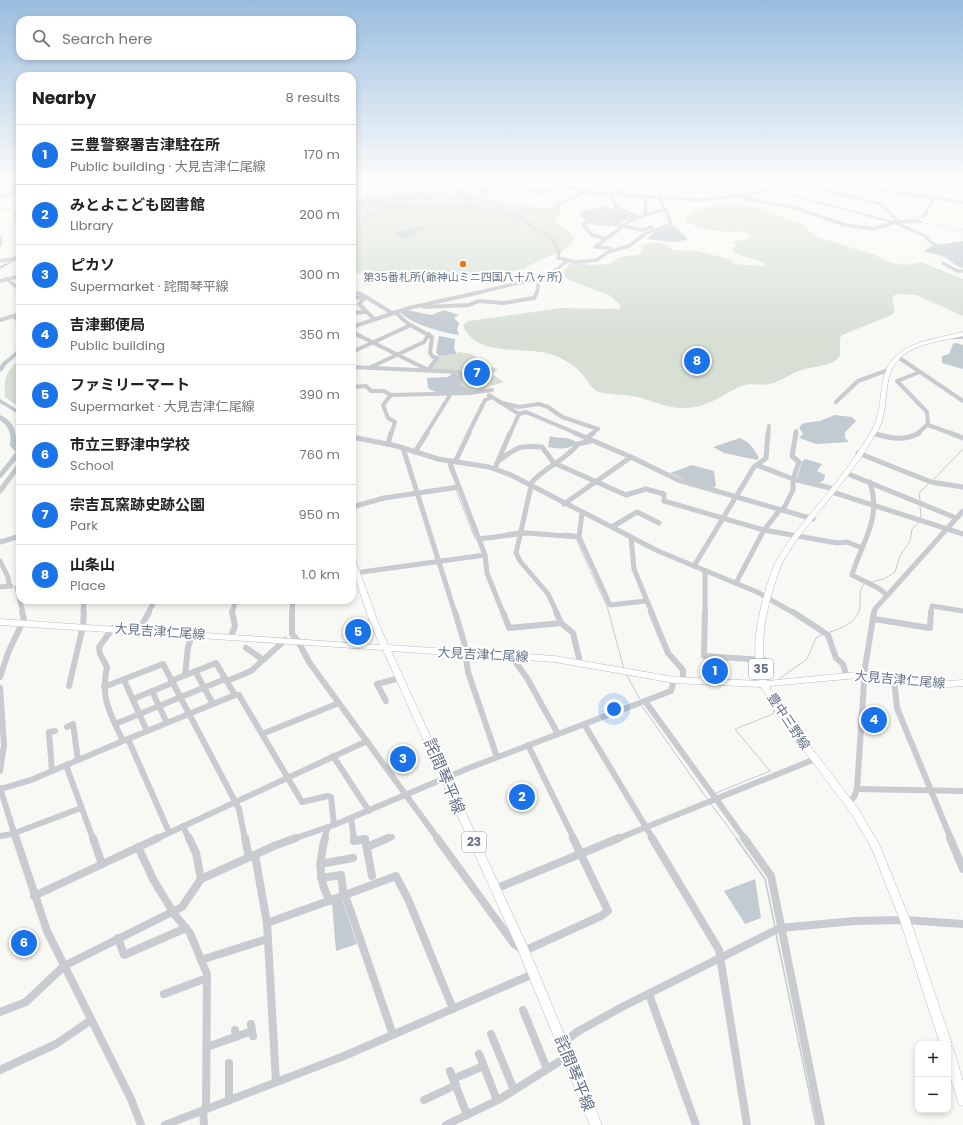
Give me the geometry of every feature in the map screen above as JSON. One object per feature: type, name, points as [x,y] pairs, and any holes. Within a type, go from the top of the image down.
[{"type":"main road","name":"豊中三野線","points":[[945,1041],[905,920],[876,847],[867,830],[848,803],[782,715],[764,684],[762,660],[757,650],[758,629],[778,565],[797,536],[812,519],[846,473],[879,422],[882,410],[885,377],[888,370],[898,357],[924,344],[963,334]]},
{"type":"main road","name":"詫間琴平線","points":[[356,570],[386,648],[524,950],[596,1125]]},
{"type":"main road","name":"大見吉津仁尾線","points":[[0,622],[22,622],[193,633],[386,648],[509,654],[555,658],[678,680],[764,684],[846,675],[865,675],[933,685],[963,682]]},
{"type":"main road","points":[[951,1061],[963,1100]]},
{"type":"street","points":[[543,232],[553,240],[559,251],[557,257],[567,261],[593,261],[599,259],[608,252],[634,244],[649,232]]},
{"type":"street","points":[[590,232],[592,235],[606,239]]},
{"type":"street","points":[[613,232],[595,247],[619,249]]},
{"type":"street","points":[[0,237],[0,245]]},
{"type":"street","points":[[0,261],[16,258]]},
{"type":"street","points":[[356,326],[417,306],[539,279],[554,273],[567,261]]},
{"type":"street","points":[[943,263],[956,271],[963,271]]},
{"type":"street","points":[[0,281],[16,277]]},
{"type":"street","points":[[7,279],[16,287]]},
{"type":"street","points":[[417,306],[469,305],[479,301],[498,303],[531,298],[537,294],[539,279]]},
{"type":"street","points":[[356,293],[366,297],[432,337],[430,353],[433,357],[437,358],[428,370]]},
{"type":"street","points":[[356,298],[366,297]]},
{"type":"street","points":[[366,297],[359,304],[374,319]]},
{"type":"street","points":[[356,313],[367,312]]},
{"type":"street","points":[[0,320],[14,316],[16,319]]},
{"type":"street","points":[[356,350],[411,325]]},
{"type":"street","points":[[356,334],[399,354],[428,370]]},
{"type":"street","points":[[368,369],[424,342],[429,334]]},
{"type":"street","points":[[952,337],[963,337]]},
{"type":"street","points":[[898,357],[963,401]]},
{"type":"street","points":[[356,368],[459,372],[461,375],[458,385],[470,393]]},
{"type":"street","points":[[836,402],[858,381],[888,370]]},
{"type":"street","points":[[872,433],[896,439],[903,439],[924,430],[928,425],[929,417],[927,412],[898,381],[920,372]]},
{"type":"street","points":[[356,387],[366,386],[371,391],[384,391],[391,395],[450,395],[490,391],[492,397],[519,414],[526,412],[631,457],[678,480],[697,487],[736,496],[812,519]]},
{"type":"street","points":[[388,444],[395,422],[388,418],[383,405],[391,395]]},
{"type":"street","points":[[415,452],[450,395]]},
{"type":"street","points":[[492,397],[485,400],[452,462],[459,487],[485,555],[487,573],[509,629],[561,622]]},
{"type":"street","points":[[499,402],[519,407],[539,404],[548,407],[562,417],[598,429],[587,438]]},
{"type":"street","points":[[495,468],[500,460],[519,414]]},
{"type":"street","points":[[928,425],[963,438]]},
{"type":"street","points":[[694,566],[722,518],[757,464],[766,458],[768,426]]},
{"type":"street","points":[[736,584],[764,530],[784,508],[793,490],[793,479],[799,462],[792,456],[796,431]]},
{"type":"street","points":[[356,438],[388,444],[452,462],[495,468],[612,528],[705,571],[767,597],[799,615],[828,635],[835,651],[836,658],[843,664],[846,675]]},
{"type":"street","points":[[579,658],[574,635],[561,622],[548,594],[517,556],[530,485],[540,473],[573,451],[578,444],[591,441]]},
{"type":"street","points":[[500,460],[516,448],[529,446],[542,447],[554,463],[626,495],[646,489],[664,494],[664,502],[764,530],[837,543],[846,542],[862,548]]},
{"type":"street","points":[[403,448],[466,653],[468,672],[498,757]]},
{"type":"street","points":[[858,454],[931,482],[963,488]]},
{"type":"street","points":[[564,504],[631,457]]},
{"type":"street","points":[[757,464],[793,479],[963,534]]},
{"type":"street","points":[[0,491],[16,469]]},
{"type":"street","points":[[846,473],[956,518]]},
{"type":"street","points":[[870,482],[874,495],[867,539],[856,561],[852,575],[878,588],[887,595]]},
{"type":"street","points":[[356,506],[384,498],[459,487]]},
{"type":"street","points":[[848,803],[854,797],[857,789],[860,729],[865,675],[876,609],[963,511]]},
{"type":"street","points":[[612,528],[637,512],[659,523]]},
{"type":"street","points":[[582,513],[579,537],[610,606],[646,602]]},
{"type":"street","points":[[479,539],[522,532],[579,537]]},
{"type":"street","points":[[0,542],[16,537]]},
{"type":"street","points":[[0,1012],[26,1002],[64,966],[118,938],[174,912],[187,903],[194,887],[201,878],[274,846],[331,826],[445,778],[671,690],[683,670],[668,653],[646,602],[634,569],[631,537]]},
{"type":"street","points":[[362,572],[485,555]]},
{"type":"street","points":[[0,561],[8,577],[9,586]]},
{"type":"street","points":[[705,571],[704,656],[762,660]]},
{"type":"street","points":[[0,587],[16,587]]},
{"type":"street","points":[[0,677],[24,619],[21,604]]},
{"type":"street","points":[[69,686],[83,626],[84,604]]},
{"type":"street","points":[[140,630],[153,604]]},
{"type":"street","points":[[231,636],[235,626],[232,612],[235,604]]},
{"type":"street","points":[[293,604],[291,625],[292,634],[298,641],[309,662],[514,944],[519,949],[524,950],[607,913],[608,911],[528,746]]},
{"type":"street","points":[[874,619],[930,628],[932,606],[963,611]]},
{"type":"street","points":[[113,628],[99,647],[100,654],[107,667],[104,687],[106,704],[115,724],[126,740],[169,832]]},
{"type":"street","points":[[185,675],[188,647],[193,633]]},
{"type":"street","points":[[115,724],[180,697],[251,671],[262,659],[285,640]]},
{"type":"street","points":[[246,648],[262,659]]},
{"type":"street","points":[[509,654],[527,678],[558,734]]},
{"type":"street","points":[[133,699],[185,675],[216,663],[235,695],[239,695],[302,802],[328,796],[331,797],[331,826],[323,844],[320,864],[324,890],[330,900]]},
{"type":"street","points":[[104,687],[163,664],[235,802],[252,856],[267,923],[276,1082]]},
{"type":"street","points":[[195,671],[212,704]]},
{"type":"street","points":[[386,701],[377,684],[400,678]]},
{"type":"street","points":[[894,679],[896,708],[963,869]]},
{"type":"street","points":[[124,680],[147,731]]},
{"type":"street","points":[[0,688],[2,738],[4,745],[0,771]]},
{"type":"street","points":[[152,691],[167,723]]},
{"type":"street","points":[[141,1125],[131,1099],[64,966],[34,896],[0,789],[30,780],[235,695]]},
{"type":"street","points":[[645,701],[770,876],[821,1125]]},
{"type":"street","points":[[262,734],[338,703]]},
{"type":"street","points":[[67,727],[73,724],[78,743],[78,760]]},
{"type":"street","points":[[584,724],[721,956],[747,1125]]},
{"type":"street","points":[[52,771],[53,752],[49,732],[55,731]]},
{"type":"street","points":[[34,896],[367,741]]},
{"type":"street","points":[[334,756],[369,810]]},
{"type":"street","points":[[495,889],[815,759]]},
{"type":"street","points":[[66,765],[102,864]]},
{"type":"street","points":[[857,789],[963,791]]},
{"type":"street","points":[[0,836],[15,833],[81,808]]},
{"type":"street","points":[[351,818],[354,841],[365,839],[372,876]]},
{"type":"street","points":[[183,826],[196,853],[201,878]]},
{"type":"street","points":[[367,847],[392,837]]},
{"type":"street","points":[[138,847],[154,881],[193,940],[207,978],[207,1047],[204,1125]]},
{"type":"street","points":[[320,864],[353,858]]},
{"type":"street","points":[[321,878],[341,875],[344,893],[393,1035]]},
{"type":"street","points":[[267,923],[330,900],[344,893],[396,876],[408,899],[453,1009]]},
{"type":"street","points":[[563,1043],[577,1032],[721,956],[780,928],[830,922],[905,920],[963,924]]},
{"type":"street","points":[[118,938],[124,955],[186,928]]},
{"type":"street","points":[[201,960],[268,939]]},
{"type":"street","points":[[165,1125],[344,1056],[533,974]]},
{"type":"street","points":[[164,994],[207,978]]},
{"type":"street","points":[[649,994],[696,1125]]},
{"type":"street","points":[[523,1010],[547,1069]]},
{"type":"street","points":[[0,1070],[56,1044],[92,1020]]},
{"type":"street","points":[[207,1047],[236,1033],[252,1031]]},
{"type":"street","points":[[491,1034],[506,1061],[514,1090]]},
{"type":"street","points":[[479,1054],[497,1100]]},
{"type":"street","points":[[451,1124],[497,1100],[568,1056]]},
{"type":"street","points":[[229,1063],[230,1100]]},
{"type":"street","points":[[424,1100],[453,1078],[479,1068]]},
{"type":"street","points":[[453,1078],[467,1115]]},
{"type":"shaded area","points":[[356,232],[569,232],[574,240],[562,252],[544,258],[523,269],[472,279],[449,277],[402,282],[356,273]]},
{"type":"shaded area","points":[[397,232],[419,232],[403,239],[393,234]]},
{"type":"shaded area","points":[[654,232],[682,232],[687,240],[672,242],[647,239]]},
{"type":"shaded area","points":[[744,232],[810,232],[817,237],[875,255],[892,263],[905,265],[921,262],[963,279],[963,316],[916,295],[896,294],[892,298],[895,310],[892,315],[842,335],[840,338],[840,355],[838,359],[825,365],[800,370],[773,383],[745,385],[705,404],[689,408],[668,406],[632,396],[607,394],[596,391],[576,368],[563,360],[550,354],[539,352],[489,347],[478,342],[469,335],[463,325],[468,321],[561,308],[620,309],[620,305],[611,296],[569,280],[565,277],[564,270],[572,262],[586,262],[588,265],[610,264],[619,257],[638,255],[643,250],[640,246],[648,244],[658,243],[666,245],[673,250],[698,251],[732,260],[733,264],[765,266],[763,262],[736,254],[731,248],[737,247],[733,242],[748,239],[750,235]]},
{"type":"shaded area","points":[[963,241],[963,268],[946,258],[933,253],[924,252],[930,246]]},
{"type":"shaded area","points":[[407,310],[431,315],[444,310],[459,315],[454,318],[459,323],[457,330],[459,335],[436,330],[412,321],[400,312]]},
{"type":"shaded area","points":[[439,336],[455,339],[454,349],[457,354],[439,356],[436,352]]},
{"type":"shaded area","points":[[956,343],[963,345],[963,369],[942,363],[942,356],[949,354],[953,344]]},
{"type":"shaded area","points":[[458,352],[472,354],[476,357],[475,362],[498,369],[492,374],[504,382],[485,388],[486,390],[471,392],[460,383],[462,374],[430,370],[439,356],[458,354]]},
{"type":"shaded area","points":[[16,363],[16,405],[5,397],[5,380],[11,368]]},
{"type":"shaded area","points":[[453,373],[460,376],[457,386],[466,391],[441,393],[428,388],[427,378],[448,377]]},
{"type":"shaded area","points":[[835,415],[852,417],[856,421],[845,432],[845,438],[849,442],[816,444],[799,438],[803,434],[799,427],[804,423],[820,421]]},
{"type":"shaded area","points":[[550,436],[572,439],[577,443],[567,448],[548,447]]},
{"type":"shaded area","points":[[740,438],[749,444],[753,449],[759,458],[757,460],[724,453],[713,447]]},
{"type":"shaded area","points":[[805,459],[822,464],[817,471],[825,475],[824,480],[815,483],[797,478],[802,462]]},
{"type":"shaded area","points":[[692,465],[714,471],[716,486],[713,488],[696,484],[670,473]]},
{"type":"shaded area","points":[[755,879],[761,918],[745,924],[724,891]]},
{"type":"shaded area","points":[[342,900],[357,944],[336,951],[332,903]]},
{"type":"waterway","points":[[917,232],[925,236],[929,241],[937,245]]},
{"type":"waterway","points":[[0,370],[4,364],[16,354]]},
{"type":"waterway","points":[[0,401],[16,411]]},
{"type":"waterway","points":[[0,417],[8,423],[12,429],[14,436],[13,446],[16,449]]},
{"type":"waterway","points":[[933,480],[963,449]]},
{"type":"waterway","points":[[0,476],[16,456]]},
{"type":"waterway","points":[[920,500],[919,493],[929,483]]},
{"type":"waterway","points":[[456,490],[475,538]]},
{"type":"waterway","points":[[920,505],[921,518]]},
{"type":"waterway","points":[[871,582],[884,579],[895,572],[900,556],[910,541],[912,529],[919,522]]},
{"type":"waterway","points":[[506,533],[519,531]]},
{"type":"waterway","points":[[564,533],[575,534]]},
{"type":"waterway","points":[[577,540],[590,570]]},
{"type":"waterway","points":[[591,572],[607,606],[624,669]]},
{"type":"waterway","points":[[830,632],[845,626],[857,616],[860,606],[860,592],[864,584]]},
{"type":"waterway","points":[[779,679],[807,659],[816,638],[823,634]]},
{"type":"waterway","points":[[626,674],[640,699]]},
{"type":"waterway","points":[[716,793],[770,771],[735,729],[773,714],[774,711],[769,703]]},
{"type":"waterway","points":[[642,706],[708,800]]},
{"type":"waterway","points":[[711,804],[737,839]]},
{"type":"waterway","points":[[736,838],[765,879],[775,927]]},
{"type":"waterway","points":[[776,934],[816,1125]]},
{"type":"railway","points":[[0,268],[16,258]]},
{"type":"place","name":"第35番札所(爺神山ミニ四国八十八ヶ所)","points":[[463,264]]},
{"type":"place","name":"山条山","points":[[697,361]]},
{"type":"place","name":"宗吉瓦窯跡史跡公園","points":[[477,373]]},
{"type":"place","name":"ファミリーマート","points":[[358,632]]},
{"type":"place","name":"三豊警察署吉津駐在所","points":[[715,671]]},
{"type":"place","name":"吉津郵便局","points":[[874,720]]},
{"type":"place","name":"ピカソ","points":[[403,759]]},
{"type":"place","name":"みとよこども図書館","points":[[522,797]]},
{"type":"place","name":"市立三野津中学校","points":[[24,943]]}]
